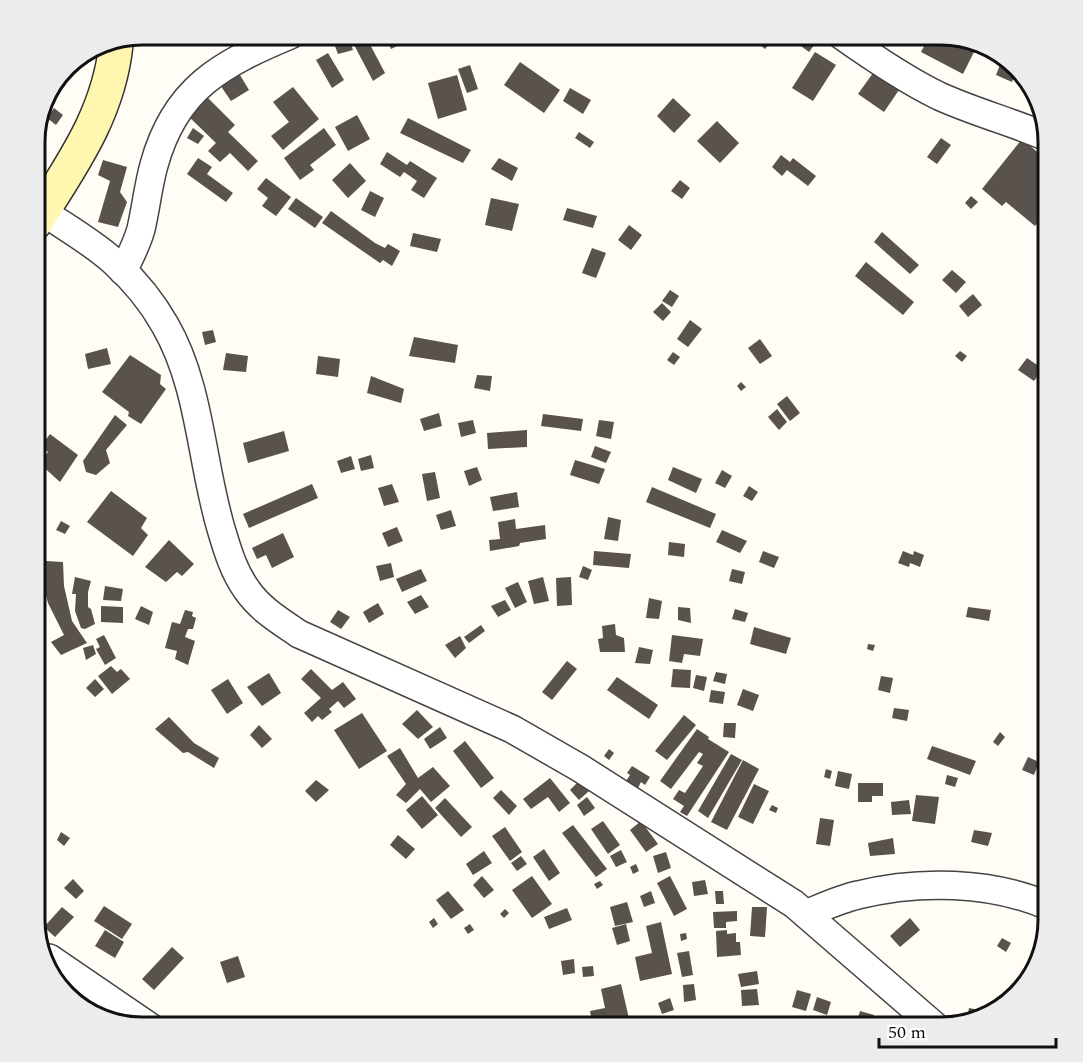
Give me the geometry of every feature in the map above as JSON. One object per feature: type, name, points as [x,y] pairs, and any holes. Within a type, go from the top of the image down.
[{"type":"street","points":[[123,271],[140,230],[154,166],[164,134],[180,105],[209,76],[265,45]]},
{"type":"street","points":[[855,45],[881,63],[941,97],[1037,133]]},
{"type":"street","points":[[45,206],[95,124],[107,93],[115,49]]},
{"type":"street","points":[[45,221],[112,260],[138,287],[165,325],[179,356],[193,398],[214,505],[230,560],[247,590],[267,613],[299,634],[512,729],[580,768],[794,904],[923,1017]]},
{"type":"street","points":[[806,914],[855,895],[888,888],[952,885],[999,890],[1038,901]]},
{"type":"street","points":[[55,962],[133,1016]]},
{"type":"building","points":[[335,45],[351,45],[353,50],[338,54]]},
{"type":"building","points":[[354,45],[370,45],[385,73],[373,81]]},
{"type":"building","points":[[800,45],[814,45],[809,52]]},
{"type":"building","points":[[925,45],[947,45],[974,51],[963,74],[921,52]]},
{"type":"building","points":[[815,52],[836,65],[813,101],[792,88]]},
{"type":"building","points":[[328,53],[344,80],[332,88],[316,60]]},
{"type":"building","points":[[520,62],[560,90],[544,113],[504,85]]},
{"type":"building","points":[[470,65],[478,89],[467,93],[458,69]]},
{"type":"building","points":[[1000,65],[1014,78],[1012,82],[996,75]]},
{"type":"building","points":[[237,70],[249,90],[231,101],[218,82]]},
{"type":"building","points":[[873,73],[899,90],[884,112],[858,94]]},
{"type":"building","points":[[457,75],[467,110],[438,119],[428,83]]},
{"type":"building","points":[[293,87],[319,119],[283,150],[271,136],[289,122],[273,102]]},
{"type":"building","points":[[570,88],[591,100],[583,114],[563,101]]},
{"type":"building","points":[[204,94],[235,125],[228,132],[258,161],[248,171],[230,153],[220,162],[208,151],[216,143],[185,113]]},
{"type":"building","points":[[673,98],[691,115],[674,133],[657,116]]},
{"type":"building","points":[[54,108],[63,115],[56,125],[48,119]]},
{"type":"building","points":[[357,115],[370,139],[348,151],[335,127]]},
{"type":"building","points":[[408,118],[471,150],[463,163],[400,133]]},
{"type":"building","points":[[717,121],[739,143],[720,163],[697,141]]},
{"type":"building","points":[[193,128],[204,136],[198,144],[187,138]]},
{"type":"building","points":[[324,128],[336,145],[310,165],[314,170],[300,180],[284,158]]},
{"type":"building","points":[[579,132],[594,142],[590,148],[575,138]]},
{"type":"building","points":[[941,138],[951,145],[937,164],[927,157]]},
{"type":"building","points":[[1022,139],[1038,153],[1038,222],[1035,226],[1006,202],[1002,206],[982,189]]},
{"type":"building","points":[[387,152],[407,165],[410,161],[437,178],[424,198],[411,190],[417,181],[404,172],[400,177],[380,164]]},
{"type":"building","points":[[781,155],[790,162],[793,158],[816,176],[808,186],[787,170],[782,176],[772,167]]},
{"type":"building","points":[[198,158],[212,167],[207,174],[233,193],[226,202],[187,174]]},
{"type":"building","points":[[499,158],[518,168],[512,181],[491,169]]},
{"type":"building","points":[[103,160],[127,167],[120,192],[127,202],[118,227],[98,222],[110,181],[98,175]]},
{"type":"building","points":[[350,163],[366,181],[348,198],[332,180]]},
{"type":"building","points":[[266,178],[291,197],[276,216],[262,206],[268,198],[257,189]]},
{"type":"building","points":[[680,180],[690,188],[682,199],[671,191]]},
{"type":"building","points":[[370,191],[384,198],[375,217],[361,210]]},
{"type":"building","points":[[971,196],[978,202],[971,209],[965,203]]},
{"type":"building","points":[[296,198],[323,217],[315,228],[288,209]]},
{"type":"building","points":[[491,198],[519,204],[512,231],[485,225]]},
{"type":"building","points":[[567,208],[597,216],[593,228],[563,220]]},
{"type":"building","points":[[331,211],[375,243],[385,248],[388,244],[400,251],[392,266],[383,260],[380,263],[322,223]]},
{"type":"building","points":[[629,225],[642,235],[631,250],[618,240]]},
{"type":"building","points":[[882,232],[919,265],[910,274],[874,242]]},
{"type":"building","points":[[413,233],[441,239],[437,252],[410,246]]},
{"type":"building","points":[[592,248],[606,253],[596,278],[582,273]]},
{"type":"building","points":[[866,262],[914,302],[903,315],[855,276]]},
{"type":"building","points":[[952,270],[966,282],[956,293],[942,280]]},
{"type":"building","points":[[670,290],[679,296],[672,307],[662,301]]},
{"type":"building","points":[[973,294],[982,305],[968,317],[959,306]]},
{"type":"building","points":[[662,303],[671,312],[663,321],[653,312]]},
{"type":"building","points":[[690,320],[702,329],[688,347],[677,339]]},
{"type":"building","points":[[213,330],[216,342],[205,345],[202,332]]},
{"type":"building","points":[[414,337],[458,345],[455,363],[409,356]]},
{"type":"building","points":[[760,339],[772,356],[760,364],[748,348]]},
{"type":"building","points":[[107,348],[111,364],[88,369],[85,354]]},
{"type":"building","points":[[960,351],[967,356],[962,362],[955,356]]},
{"type":"building","points":[[673,352],[680,357],[674,365],[667,360]]},
{"type":"building","points":[[226,353],[248,356],[246,372],[223,370]]},
{"type":"building","points":[[130,355],[161,375],[160,384],[166,389],[141,424],[128,416],[129,412],[102,392]]},
{"type":"building","points":[[318,356],[340,359],[338,377],[316,374]]},
{"type":"building","points":[[1027,358],[1038,366],[1038,376],[1034,381],[1018,370]]},
{"type":"building","points":[[477,375],[492,376],[490,391],[474,388]]},
{"type":"building","points":[[371,376],[404,389],[401,403],[367,393]]},
{"type":"building","points":[[741,382],[746,387],[741,391],[737,386]]},
{"type":"building","points":[[787,396],[800,413],[790,421],[777,404]]},
{"type":"building","points":[[777,409],[787,422],[779,430],[768,417]]},
{"type":"building","points":[[439,413],[442,426],[424,431],[420,419]]},
{"type":"building","points":[[543,414],[583,419],[581,431],[541,426]]},
{"type":"building","points":[[115,415],[127,425],[106,450],[110,463],[96,475],[86,472],[83,461]]},
{"type":"building","points":[[473,420],[476,433],[461,437],[458,423]]},
{"type":"building","points":[[599,420],[614,422],[611,439],[596,436]]},
{"type":"building","points":[[527,430],[527,447],[488,449],[487,433]]},
{"type":"building","points":[[284,431],[289,451],[248,463],[243,443]]},
{"type":"building","points":[[50,434],[78,455],[60,482],[45,468],[45,456],[48,452],[45,449],[45,441]]},
{"type":"building","points":[[595,446],[611,452],[606,463],[591,457]]},
{"type":"building","points":[[371,455],[374,468],[361,471],[358,459]]},
{"type":"building","points":[[351,456],[355,469],[341,473],[337,461]]},
{"type":"building","points":[[575,460],[605,469],[599,484],[570,475]]},
{"type":"building","points":[[477,467],[482,480],[469,486],[464,471]]},
{"type":"building","points":[[673,467],[702,479],[696,493],[668,480]]},
{"type":"building","points":[[722,470],[732,476],[725,488],[715,483]]},
{"type":"building","points":[[435,472],[440,498],[427,501],[422,474]]},
{"type":"building","points":[[312,484],[318,498],[249,528],[243,514]]},
{"type":"building","points":[[392,484],[399,502],[384,506],[378,488]]},
{"type":"building","points":[[749,486],[758,492],[752,501],[743,496]]},
{"type":"building","points":[[652,487],[716,514],[710,528],[646,502]]},
{"type":"building","points":[[111,491],[147,518],[141,528],[148,535],[133,556],[87,522]]},
{"type":"building","points":[[517,492],[519,507],[493,511],[490,497]]},
{"type":"building","points":[[451,510],[456,526],[441,530],[436,515]]},
{"type":"building","points":[[608,517],[621,520],[618,541],[604,539]]},
{"type":"building","points":[[515,519],[516,529],[545,525],[546,539],[490,551],[489,540],[500,539],[498,522]]},
{"type":"building","points":[[61,521],[70,526],[65,534],[56,530]]},
{"type":"building","points":[[397,527],[403,541],[388,547],[382,533]]},
{"type":"building","points":[[722,530],[747,541],[740,553],[716,542]]},
{"type":"building","points":[[283,533],[294,557],[272,568],[266,555],[257,559],[252,548]]},
{"type":"building","points":[[169,540],[194,564],[182,576],[177,572],[166,582],[145,567]]},
{"type":"building","points":[[669,542],[685,544],[684,557],[668,555]]},
{"type":"building","points":[[594,551],[631,554],[629,568],[593,565]]},
{"type":"building","points":[[763,551],[779,557],[774,568],[759,562]]},
{"type":"building","points":[[903,551],[913,555],[914,551],[924,555],[920,567],[910,563],[909,567],[898,563]]},
{"type":"building","points":[[46,561],[63,562],[64,586],[72,621],[87,643],[61,655],[51,642],[64,635],[48,603],[45,592]]},
{"type":"building","points":[[391,563],[394,577],[380,581],[376,566]]},
{"type":"building","points":[[583,566],[592,570],[588,580],[579,577]]},
{"type":"building","points":[[421,569],[427,581],[402,592],[396,579]]},
{"type":"building","points":[[732,569],[745,572],[742,584],[729,581]]},
{"type":"building","points":[[75,577],[91,581],[88,607],[91,609],[95,624],[85,629],[81,628],[75,611],[76,594],[72,594]]},
{"type":"building","points":[[543,577],[549,601],[534,604],[528,581]]},
{"type":"building","points":[[571,577],[572,605],[557,606],[556,578]]},
{"type":"building","points":[[518,582],[527,602],[515,608],[505,588]]},
{"type":"building","points":[[105,586],[123,589],[121,601],[103,600]]},
{"type":"building","points":[[421,595],[429,607],[415,614],[407,602]]},
{"type":"building","points":[[649,598],[662,601],[659,619],[646,618]]},
{"type":"building","points":[[505,600],[511,610],[498,617],[491,606]]},
{"type":"building","points":[[378,603],[384,614],[369,623],[363,612]]},
{"type":"building","points":[[101,606],[123,607],[123,623],[101,622]]},
{"type":"building","points":[[141,606],[153,612],[149,625],[135,619]]},
{"type":"building","points":[[678,607],[690,608],[691,623],[678,620]]},
{"type":"building","points":[[968,607],[991,610],[989,621],[966,617]]},
{"type":"building","points":[[735,609],[748,613],[745,622],[732,619]]},
{"type":"building","points":[[185,610],[193,612],[192,616],[196,618],[193,629],[188,629],[185,637],[195,641],[188,665],[175,659],[177,651],[165,648],[172,622],[180,624]]},
{"type":"building","points":[[338,610],[350,617],[341,629],[330,622]]},
{"type":"building","points":[[615,624],[616,635],[624,638],[625,652],[600,652],[598,639],[603,638],[602,626]]},
{"type":"building","points":[[481,625],[485,631],[469,643],[464,637]]},
{"type":"building","points":[[754,627],[791,638],[786,654],[750,644]]},
{"type":"building","points":[[104,635],[116,658],[105,665],[96,649],[100,647],[96,639]]},
{"type":"building","points":[[672,635],[703,639],[700,656],[684,654],[682,663],[669,661]]},
{"type":"building","points":[[460,636],[466,648],[455,658],[445,645]]},
{"type":"building","points":[[868,644],[875,645],[873,651],[867,649]]},
{"type":"building","points":[[93,645],[96,654],[86,660],[83,648]]},
{"type":"building","points":[[639,647],[653,650],[650,664],[635,663]]},
{"type":"building","points":[[567,661],[577,669],[552,700],[542,692]]},
{"type":"building","points":[[111,666],[117,672],[121,669],[130,679],[112,694],[98,676]]},
{"type":"building","points":[[311,669],[332,690],[343,682],[356,699],[344,708],[338,701],[329,709],[332,712],[322,720],[318,716],[312,722],[304,713],[321,698],[301,679]]},
{"type":"building","points":[[673,669],[691,670],[690,688],[671,687]]},
{"type":"building","points":[[716,672],[727,674],[725,684],[713,681]]},
{"type":"building","points":[[269,673],[281,693],[262,706],[247,687]]},
{"type":"building","points":[[696,675],[707,677],[704,691],[693,688]]},
{"type":"building","points":[[881,676],[893,678],[890,693],[878,690]]},
{"type":"building","points":[[617,677],[658,705],[649,719],[607,690]]},
{"type":"building","points":[[95,679],[104,689],[95,697],[86,688]]},
{"type":"building","points":[[228,679],[243,703],[227,714],[211,690]]},
{"type":"building","points":[[743,689],[759,695],[753,711],[737,705]]},
{"type":"building","points":[[711,690],[725,692],[723,704],[709,702]]},
{"type":"building","points":[[894,708],[909,710],[907,721],[892,718]]},
{"type":"building","points":[[417,710],[433,727],[418,739],[402,724]]},
{"type":"building","points":[[362,713],[387,751],[359,769],[334,730]]},
{"type":"building","points":[[684,715],[696,725],[667,760],[655,751]]},
{"type":"building","points":[[169,717],[194,743],[219,758],[214,768],[188,752],[183,753],[155,729]]},
{"type":"building","points":[[724,723],[736,723],[735,738],[723,737]]},
{"type":"building","points":[[259,725],[272,739],[262,748],[250,735]]},
{"type":"building","points":[[440,727],[447,738],[430,749],[424,739]]},
{"type":"building","points":[[697,729],[729,752],[687,816],[680,812],[684,806],[673,799],[679,790],[685,793],[703,766],[697,763],[703,754],[699,752],[671,789],[660,781]]},
{"type":"building","points":[[1000,732],[1005,737],[998,746],[993,742]]},
{"type":"building","points":[[465,741],[494,778],[481,788],[453,751]]},
{"type":"building","points":[[932,746],[976,761],[970,775],[927,759]]},
{"type":"building","points":[[400,748],[418,778],[433,767],[450,786],[431,802],[420,789],[406,803],[396,795],[406,784],[387,756]]},
{"type":"building","points":[[609,749],[614,753],[609,760],[604,756]]},
{"type":"building","points":[[731,754],[742,760],[708,818],[698,811]]},
{"type":"building","points":[[1028,757],[1038,762],[1034,775],[1022,770]]},
{"type":"building","points":[[743,760],[759,769],[727,830],[711,822]]},
{"type":"building","points":[[632,766],[650,777],[645,785],[641,782],[638,788],[626,781],[630,775],[627,773]]},
{"type":"building","points":[[826,769],[832,771],[830,779],[824,777]]},
{"type":"building","points":[[838,771],[852,774],[849,789],[835,786]]},
{"type":"building","points":[[947,775],[958,778],[955,787],[945,784]]},
{"type":"building","points":[[550,778],[570,803],[559,812],[548,797],[531,809],[523,799]]},
{"type":"building","points":[[316,780],[329,790],[316,802],[305,791]]},
{"type":"building","points":[[579,781],[589,791],[579,800],[570,790]]},
{"type":"building","points":[[858,783],[883,783],[883,796],[872,796],[872,802],[858,802]]},
{"type":"building","points":[[754,784],[769,791],[753,824],[738,817]]},
{"type":"building","points":[[501,790],[517,806],[509,815],[493,798]]},
{"type":"building","points":[[916,795],[939,797],[935,824],[912,821]]},
{"type":"building","points":[[422,796],[438,815],[422,829],[406,810]]},
{"type":"building","points":[[587,797],[595,808],[584,816],[577,805]]},
{"type":"building","points":[[445,798],[472,827],[461,837],[435,808]]},
{"type":"building","points":[[909,800],[911,814],[892,815],[891,802]]},
{"type":"building","points":[[772,805],[778,808],[776,813],[769,810]]},
{"type":"building","points":[[820,818],[834,820],[830,846],[816,844]]},
{"type":"building","points":[[603,821],[620,845],[608,854],[591,829]]},
{"type":"building","points":[[641,821],[658,844],[646,852],[630,830]]},
{"type":"building","points":[[573,825],[607,869],[596,877],[562,833]]},
{"type":"building","points":[[505,827],[522,852],[510,861],[492,836]]},
{"type":"building","points":[[974,830],[992,833],[988,846],[971,842]]},
{"type":"building","points":[[61,832],[70,838],[64,846],[57,840]]},
{"type":"building","points":[[398,835],[415,849],[406,859],[390,845]]},
{"type":"building","points":[[893,838],[895,854],[870,856],[868,843]]},
{"type":"building","points":[[544,849],[560,873],[549,881],[533,857]]},
{"type":"building","points":[[621,850],[627,862],[616,867],[610,856]]},
{"type":"building","points":[[484,851],[492,863],[473,875],[466,864]]},
{"type":"building","points":[[666,852],[671,868],[658,873],[653,856]]},
{"type":"building","points":[[521,856],[527,864],[517,871],[511,863]]},
{"type":"building","points":[[636,864],[639,871],[633,874],[630,867]]},
{"type":"building","points":[[482,876],[494,890],[484,898],[473,885]]},
{"type":"building","points":[[532,876],[552,904],[532,918],[512,890]]},
{"type":"building","points":[[670,876],[687,909],[674,916],[657,883]]},
{"type":"building","points":[[73,879],[84,891],[76,899],[64,888]]},
{"type":"building","points":[[705,880],[708,894],[694,896],[692,882]]},
{"type":"building","points":[[600,881],[603,885],[597,889],[594,884]]},
{"type":"building","points":[[448,891],[464,910],[451,919],[436,900]]},
{"type":"building","points":[[651,891],[655,903],[644,907],[640,896]]},
{"type":"building","points":[[715,891],[723,891],[724,904],[716,904]]},
{"type":"building","points":[[627,902],[633,922],[615,926],[610,907]]},
{"type":"building","points":[[104,906],[132,924],[122,939],[94,921]]},
{"type":"building","points":[[62,907],[74,917],[55,937],[46,929],[45,925]]},
{"type":"building","points":[[752,907],[767,907],[765,937],[750,936]]},
{"type":"building","points":[[567,908],[572,920],[549,929],[544,917]]},
{"type":"building","points":[[505,909],[509,913],[504,918],[500,914]]},
{"type":"building","points":[[737,911],[737,921],[726,922],[726,928],[714,928],[713,912]]},
{"type":"building","points":[[434,918],[438,924],[433,928],[429,922]]},
{"type":"building","points":[[910,918],[920,930],[900,947],[890,936]]},
{"type":"building","points":[[661,922],[672,974],[640,981],[635,957],[652,953],[646,926]]},
{"type":"building","points":[[470,924],[474,930],[468,934],[464,928]]},
{"type":"building","points":[[626,924],[630,941],[617,945],[612,928]]},
{"type":"building","points":[[105,930],[124,942],[115,958],[95,946]]},
{"type":"building","points":[[727,930],[727,934],[736,933],[736,942],[740,942],[741,955],[717,957],[716,931]]},
{"type":"building","points":[[686,933],[687,939],[681,941],[680,934]]},
{"type":"building","points":[[1002,938],[1011,943],[1006,952],[997,946]]},
{"type":"building","points":[[172,947],[184,958],[154,990],[142,979]]},
{"type":"building","points":[[689,951],[693,975],[682,977],[677,953]]},
{"type":"building","points":[[238,956],[245,977],[227,983],[220,962]]},
{"type":"building","points":[[574,959],[575,973],[563,975],[561,961]]},
{"type":"building","points":[[593,966],[594,976],[583,977],[582,967]]},
{"type":"building","points":[[757,971],[759,984],[741,987],[738,974]]},
{"type":"building","points":[[621,984],[629,1017],[591,1017],[590,1011],[605,1008],[601,989]]},
{"type":"building","points":[[694,984],[696,1000],[684,1002],[683,985]]},
{"type":"building","points":[[757,989],[759,1005],[742,1006],[741,990]]},
{"type":"building","points":[[797,990],[811,994],[806,1011],[792,1007]]},
{"type":"building","points":[[817,997],[831,1002],[827,1015],[813,1010]]},
{"type":"building","points":[[670,998],[674,1010],[662,1014],[658,1003]]},
{"type":"building","points":[[969,1008],[977,1010],[972,1012],[968,1013]]},
{"type":"building","points":[[860,1011],[874,1015],[873,1017],[858,1017]]}]
